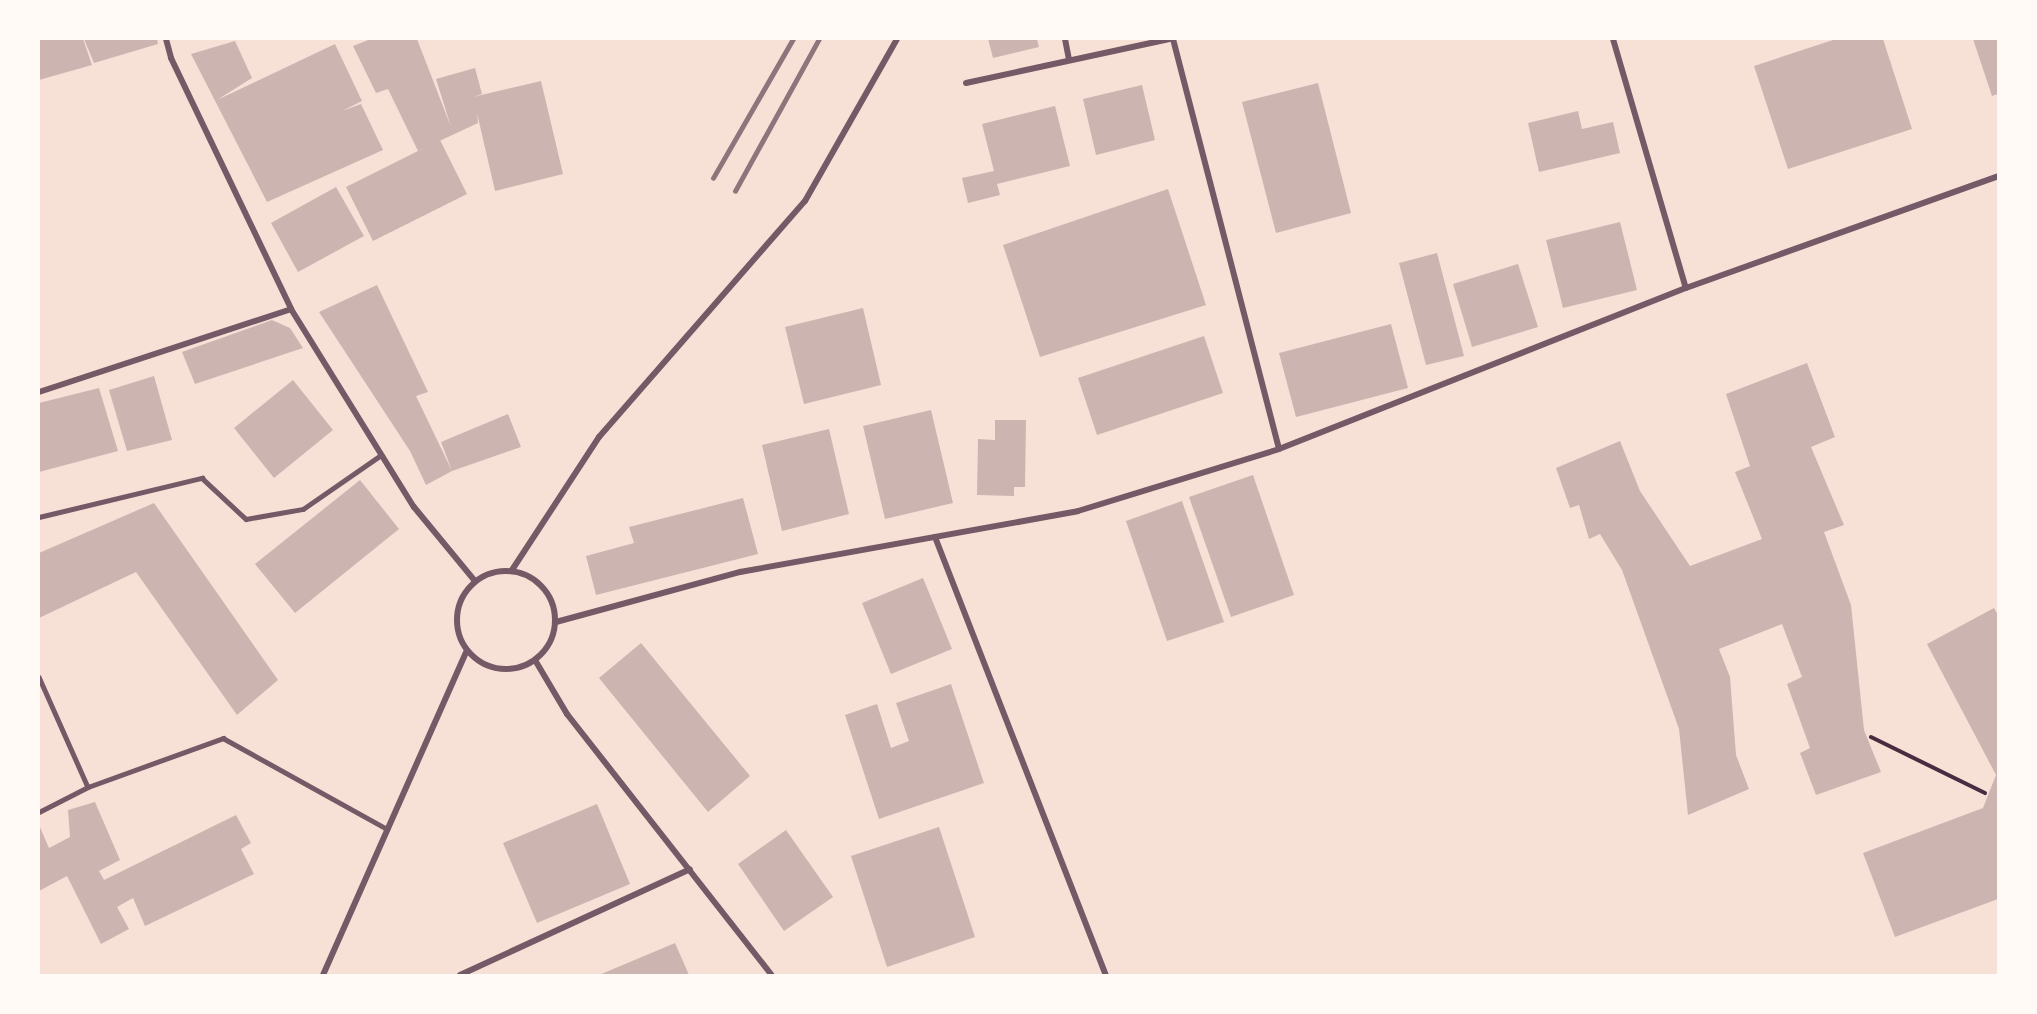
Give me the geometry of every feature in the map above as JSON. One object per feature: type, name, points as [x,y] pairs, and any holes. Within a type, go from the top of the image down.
[{"type":"street","points":[[166,39],[176,69],[291,309],[414,507],[475,581]]},
{"type":"street","points":[[512,570],[599,437],[805,201],[897,39]]},
{"type":"street","points":[[1065,39],[1069,60]]},
{"type":"street","points":[[966,83],[1171,39],[1279,449]]},
{"type":"street","points":[[1613,39],[1686,288]]},
{"type":"street","points":[[556,622],[740,572],[1078,511],[1279,449],[1686,288],[1998,176]]},
{"type":"street","points":[[39,392],[291,309]]},
{"type":"street","points":[[935,537],[1106,975]]},
{"type":"street","points":[[512,570],[540,583],[550,597],[556,622],[548,646],[535,660],[519,668],[501,669],[484,665],[467,650],[458,634],[456,616],[460,600],[475,581],[491,572],[512,570]]},
{"type":"street","points":[[323,975],[467,650]]},
{"type":"street","points":[[535,660],[567,714],[772,975]]},
{"type":"street","points":[[460,975],[690,869]]},
{"type":"lane","points":[[39,517],[202,478],[246,519],[303,509],[381,455]]},
{"type":"lane","points":[[39,677],[88,787]]},
{"type":"lane","points":[[39,812],[88,787],[222,738],[387,829]]},
{"type":"path","points":[[1871,737],[1985,793]]},
{"type":"building","points":[[39,39],[83,39],[92,65],[39,80]]},
{"type":"building","points":[[84,39],[157,39],[158,44],[94,63]]},
{"type":"building","points":[[371,39],[417,39],[451,127],[436,79],[475,68],[482,94],[473,97],[541,81],[563,174],[495,191],[477,113],[478,123],[418,151],[388,89],[376,93],[353,46]]},
{"type":"building","points":[[988,39],[1037,39],[1039,47],[993,58]]},
{"type":"building","points":[[1836,39],[1883,39],[1912,129],[1788,169],[1754,66]]},
{"type":"building","points":[[1973,39],[1998,39],[1998,94],[1992,96]]},
{"type":"building","points":[[235,41],[252,78],[217,100],[335,44],[362,101],[342,111],[361,104],[383,150],[267,202],[191,54]]},
{"type":"building","points":[[1318,83],[1351,213],[1276,233],[1242,102]]},
{"type":"building","points":[[1142,85],[1155,140],[1096,155],[1083,99]]},
{"type":"building","points":[[1055,106],[1070,166],[997,184],[1000,195],[968,203],[962,178],[994,171],[982,124]]},
{"type":"building","points":[[1578,111],[1582,129],[1613,122],[1620,153],[1539,172],[1528,123]]},
{"type":"building","points":[[440,140],[467,194],[373,241],[346,187]]},
{"type":"building","points":[[336,187],[364,236],[298,272],[271,223]]},
{"type":"building","points":[[1168,189],[1206,305],[1040,357],[1003,245]]},
{"type":"building","points":[[1620,222],[1637,290],[1563,308],[1546,240]]},
{"type":"building","points":[[1437,253],[1464,356],[1426,365],[1399,263]]},
{"type":"building","points":[[1518,264],[1538,327],[1472,347],[1453,284]]},
{"type":"building","points":[[377,285],[428,392],[416,396],[452,471],[426,485],[410,451],[319,312]]},
{"type":"building","points":[[863,308],[881,385],[804,404],[785,327]]},
{"type":"building","points":[[272,320],[290,328],[303,348],[195,384],[182,352]]},
{"type":"building","points":[[1391,324],[1408,388],[1296,417],[1279,353]]},
{"type":"building","points":[[1204,336],[1223,393],[1097,435],[1078,378]]},
{"type":"building","points":[[1807,363],[1835,437],[1811,447],[1844,525],[1824,532],[1851,605],[1864,730],[1881,772],[1816,795],[1800,753],[1810,748],[1787,684],[1802,677],[1782,624],[1719,649],[1730,677],[1736,755],[1749,789],[1688,815],[1679,729],[1622,570],[1600,534],[1589,539],[1579,505],[1570,508],[1556,468],[1620,441],[1640,491],[1690,566],[1762,539],[1735,472],[1750,466],[1726,394]]},
{"type":"building","points":[[154,376],[172,440],[127,451],[109,390]]},
{"type":"building","points":[[293,380],[333,430],[274,478],[234,428]]},
{"type":"building","points":[[99,388],[118,451],[39,472],[39,403]]},
{"type":"building","points":[[931,410],[953,503],[885,519],[863,426]]},
{"type":"building","points":[[508,414],[521,447],[452,471],[441,442]]},
{"type":"building","points":[[995,420],[1026,420],[1025,487],[1014,487],[1014,496],[977,495],[978,439],[995,440]]},
{"type":"building","points":[[829,429],[849,514],[782,531],[762,445]]},
{"type":"building","points":[[1253,475],[1294,595],[1231,617],[1189,497]]},
{"type":"building","points":[[360,480],[399,529],[295,613],[255,564]]},
{"type":"building","points":[[743,498],[758,554],[596,595],[586,556],[634,543],[629,527]]},
{"type":"building","points":[[1182,501],[1224,622],[1167,641],[1126,521]]},
{"type":"building","points":[[154,503],[278,680],[237,715],[136,572],[39,618],[39,553]]},
{"type":"building","points":[[923,578],[952,649],[891,674],[862,603]]},
{"type":"building","points":[[1994,608],[1998,615],[1998,899],[1895,937],[1863,853],[1983,808],[1996,775],[1927,644]]},
{"type":"building","points":[[641,643],[750,776],[708,812],[599,678]]},
{"type":"building","points":[[951,684],[984,783],[879,819],[845,715],[877,704],[891,748],[909,741],[896,703]]},
{"type":"building","points":[[95,802],[120,860],[99,871],[104,880],[236,815],[251,843],[241,849],[254,874],[145,926],[133,898],[117,907],[129,929],[101,944],[67,876],[39,891],[39,825],[49,848],[70,837],[68,810]]},
{"type":"building","points":[[597,804],[630,884],[537,923],[503,843]]},
{"type":"building","points":[[939,827],[975,937],[887,967],[851,856]]},
{"type":"building","points":[[786,830],[833,897],[784,931],[738,864]]},
{"type":"building","points":[[675,943],[689,975],[599,975]]},
{"type":"railway","points":[[713,178],[793,39]]},
{"type":"railway","points":[[735,191],[819,39]]}]
